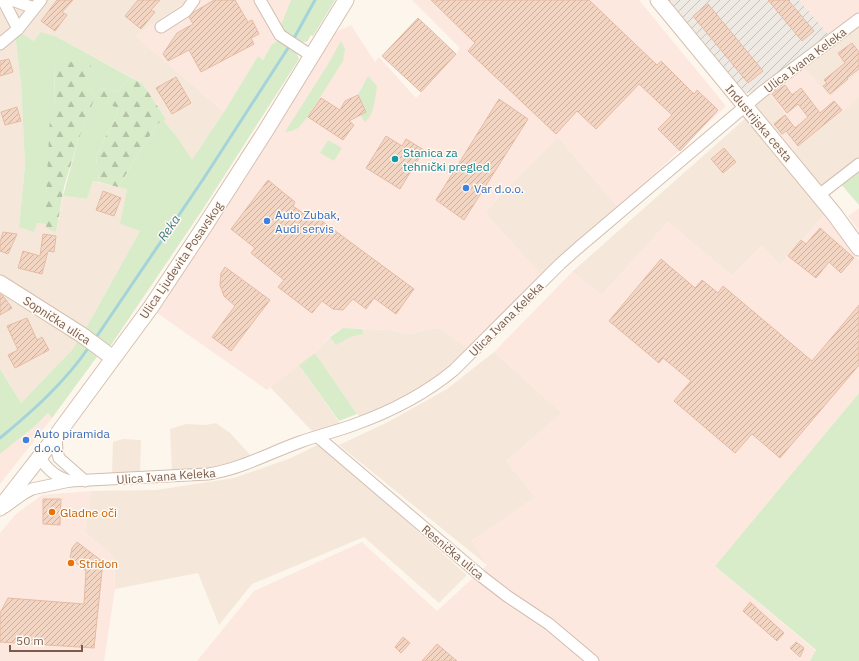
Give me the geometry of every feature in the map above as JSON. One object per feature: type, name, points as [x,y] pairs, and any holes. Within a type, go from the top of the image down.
[{"type":"main road","name":"Ulica Ljudevita Posavskog","points":[[0,510],[151,307],[200,233],[307,53],[346,0]]},
{"type":"main road","name":"Industrijska cesta","points":[[658,0],[836,215],[859,248]]},
{"type":"main road","name":"Sopnička ulica","points":[[0,283],[82,335],[113,358]]},
{"type":"street","points":[[3,0],[18,29]]},
{"type":"street","points":[[0,44],[18,29],[37,4],[12,0]]},
{"type":"street","points":[[161,27],[186,11],[194,0]]},
{"type":"street","points":[[260,0],[280,35],[307,53]]},
{"type":"street","name":"Ulica Ivana Keleka","points":[[0,510],[32,489],[70,481],[194,475],[222,472],[260,459],[301,442],[355,424],[410,401],[440,381],[466,359],[560,264],[762,92],[859,19]]},
{"type":"street","points":[[819,195],[859,164]]},
{"type":"street","points":[[56,436],[59,458],[85,481]]},
{"type":"street","name":"Resnička ulica","points":[[318,437],[481,576],[548,624],[593,661]]},
{"type":"street","name":"Ulica Ivana Keleka","points":[[40,458],[49,470],[59,478],[70,481]]},
{"type":"shaded area","points":[[0,0],[189,0],[136,36],[224,112],[192,160],[178,138],[163,120],[166,119],[142,83],[57,37],[34,41],[19,32],[15,34],[21,83],[25,165],[19,227],[37,223],[46,224],[46,227],[56,232],[63,196],[87,199],[93,181],[127,189],[121,224],[140,231],[85,330],[72,350],[21,403],[0,369]]},
{"type":"shaded area","points":[[189,0],[291,0],[281,25],[285,31],[277,41],[272,44],[263,60],[258,56],[224,112],[136,36]]},
{"type":"shaded area","points":[[412,0],[639,0],[726,106],[619,208],[558,137],[501,194],[485,213],[542,276],[470,350],[440,328],[420,331],[412,334],[388,330],[343,328],[332,334],[315,353],[267,390],[157,313],[165,302],[175,280],[334,33],[351,25],[375,62],[379,57],[416,98],[456,54],[460,48]]},
{"type":"shaded area","points":[[665,0],[799,0],[829,35],[755,92],[747,93],[739,90]]},
{"type":"shaded area","points":[[799,0],[859,0],[859,12],[829,35]]},
{"type":"shaded area","points":[[859,25],[859,73],[830,97],[803,67]]},
{"type":"shaded area","points":[[803,67],[830,97],[859,73],[859,97],[790,153],[778,140],[794,126],[769,93]]},
{"type":"shaded area","points":[[769,93],[795,126],[778,140],[755,109],[758,102]]},
{"type":"shaded area","points":[[859,97],[859,158],[820,189],[790,153]]},
{"type":"shaded area","points":[[747,117],[824,215],[780,265],[762,246],[732,276],[668,222],[602,295],[572,272]]},
{"type":"shaded area","points":[[558,137],[619,208],[542,276],[485,213],[501,194]]},
{"type":"shaded area","points":[[859,208],[859,231],[848,216]]},
{"type":"shaded area","points":[[824,215],[844,237],[859,260],[859,393],[715,566],[816,651],[810,661],[197,661],[254,591],[362,542],[437,611],[487,565],[472,541],[535,497],[506,461],[562,413],[494,352],[572,272],[602,295],[668,222],[732,276],[762,246],[780,265]]},
{"type":"shaded area","points":[[440,328],[470,350],[442,374],[396,403],[360,418],[315,353],[330,337],[337,344],[351,337],[364,334],[362,329],[388,330],[412,334],[420,331]]},
{"type":"shaded area","points":[[494,352],[562,413],[506,461],[536,497],[472,541],[487,565],[339,445],[388,422],[447,389]]},
{"type":"shaded area","points":[[299,365],[341,425],[314,433],[270,387]]},
{"type":"shaded area","name":"Auto piramida d.o.o.","points":[[48,413],[52,418],[0,484],[0,454],[35,426]]},
{"type":"shaded area","points":[[216,423],[230,433],[252,457],[218,468],[172,471],[170,429],[186,424],[206,425]]},
{"type":"shaded area","points":[[123,439],[141,440],[140,474],[112,474],[113,442]]},
{"type":"shaded area","points":[[319,444],[467,575],[439,603],[364,537],[252,584],[219,625],[198,573],[115,589],[114,557],[85,532],[91,491],[156,490],[234,478],[291,458]]},
{"type":"shaded area","points":[[91,491],[85,532],[114,557],[115,589],[104,661],[0,661],[0,533],[16,514],[42,495]]},
{"type":"green space","points":[[291,0],[335,0],[313,36],[311,35],[307,42],[303,42],[285,31],[281,25]]},
{"type":"green space","points":[[19,32],[34,41],[41,32],[57,37],[130,77],[118,92],[104,88],[94,94],[87,85],[54,60],[55,111],[46,194],[46,224],[37,223],[34,232],[19,227],[25,165],[21,83],[15,34]]},
{"type":"green space","points":[[277,41],[293,50],[299,59],[203,209],[111,345],[107,345],[85,330],[140,231],[120,224],[127,189],[118,187],[157,124],[163,120],[178,138],[192,160],[224,112],[258,56],[263,60],[272,44]]},
{"type":"green space","points":[[341,41],[345,49],[343,61],[307,118],[298,128],[285,132],[327,66]]},
{"type":"green space","points":[[54,60],[91,64],[87,85],[94,94],[104,88],[118,92],[130,77],[142,83],[166,119],[157,124],[118,187],[99,182],[96,157],[119,109],[95,97],[78,141],[64,187],[56,232],[46,227],[46,194],[50,119],[55,111]]},
{"type":"green space","points":[[368,76],[377,86],[373,110],[365,122],[360,115],[366,112],[358,95]]},
{"type":"green space","points":[[95,96],[119,109],[96,157],[99,182],[93,181],[87,199],[63,196],[78,141]]},
{"type":"green space","points":[[328,140],[342,148],[334,161],[320,153]]},
{"type":"green space","points":[[859,166],[859,205],[840,183]]},
{"type":"green space","points":[[343,328],[362,329],[364,334],[351,337],[336,345],[330,337]]},
{"type":"green space","points":[[79,339],[99,354],[52,418],[48,413],[35,426],[0,454],[0,369],[21,403],[72,350]]},
{"type":"green space","points":[[315,353],[357,414],[339,421],[299,365]]},
{"type":"green space","points":[[859,393],[859,661],[810,661],[816,650],[715,566]]},
{"type":"building","points":[[57,0],[73,0],[62,12],[67,15],[55,31],[41,21]]},
{"type":"building","points":[[138,0],[160,0],[151,10],[155,12],[141,29],[125,16]]},
{"type":"building","points":[[214,0],[235,0],[248,22],[252,20],[259,34],[251,38],[254,44],[201,72],[189,50],[168,61],[163,54],[177,33],[193,24],[189,17],[194,12]]},
{"type":"building","points":[[431,0],[589,0],[657,65],[661,61],[694,94],[697,90],[718,110],[680,151],[658,129],[672,115],[639,84],[596,129],[577,111],[556,134],[468,51],[475,43]]},
{"type":"building","points":[[768,0],[788,0],[814,31],[802,41]]},
{"type":"building","points":[[708,4],[763,71],[748,83],[693,16]]},
{"type":"building","points":[[418,18],[456,54],[421,92],[382,56]]},
{"type":"building","points":[[852,43],[859,52],[859,69],[830,94],[823,86],[827,83],[824,80],[845,63],[838,53]]},
{"type":"building","points":[[9,59],[13,72],[0,76],[0,61]]},
{"type":"building","points":[[176,77],[191,103],[172,114],[156,88]]},
{"type":"building","points":[[785,85],[792,95],[801,88],[820,113],[834,101],[842,110],[798,146],[786,131],[782,134],[774,124],[785,115],[795,128],[808,117],[798,104],[787,113],[772,94]]},
{"type":"building","points":[[358,95],[366,112],[349,121],[354,125],[343,140],[308,117],[321,98],[340,110],[345,101]]},
{"type":"building","points":[[499,99],[528,119],[464,220],[436,200]]},
{"type":"building","points":[[17,107],[21,121],[5,125],[1,112]]},
{"type":"building","name":"Stanica za tehnički pregled","points":[[386,136],[402,146],[406,139],[424,150],[400,189],[366,168]]},
{"type":"building","points":[[724,148],[736,162],[723,173],[711,159]]},
{"type":"building","points":[[268,180],[295,202],[293,206],[304,214],[307,210],[414,289],[396,314],[374,298],[366,309],[353,299],[343,310],[333,309],[322,301],[312,313],[278,287],[284,280],[251,253],[255,248],[231,229]]},
{"type":"building","points":[[103,191],[121,198],[114,216],[96,210]]},
{"type":"building","points":[[820,228],[854,258],[841,273],[829,262],[816,278],[788,256],[801,240],[806,244]]},
{"type":"building","points":[[3,232],[17,234],[8,254],[0,251],[0,242]]},
{"type":"building","points":[[43,234],[56,236],[54,252],[48,251],[42,274],[18,268],[23,251],[40,256]]},
{"type":"building","points":[[661,259],[695,288],[702,280],[718,293],[723,286],[812,361],[859,305],[859,365],[780,458],[752,434],[735,453],[674,401],[691,381],[663,358],[659,363],[609,321]]},
{"type":"building","points":[[225,267],[270,300],[231,351],[212,337],[235,306],[224,296],[220,285],[221,273]]},
{"type":"building","points":[[0,294],[12,308],[0,315]]},
{"type":"building","points":[[27,318],[37,340],[42,337],[49,350],[15,368],[8,355],[18,350],[7,326]]},
{"type":"building","name":"Gladne oči","points":[[43,499],[61,499],[60,525],[43,524]]},
{"type":"building","points":[[77,542],[103,562],[94,648],[0,642],[0,613],[8,598],[84,604],[86,571],[70,558],[72,548]]},
{"type":"building","points":[[750,602],[784,633],[777,641],[743,611]]},
{"type":"building","points":[[403,637],[410,643],[401,653],[395,647]]},
{"type":"building","points":[[796,642],[804,648],[800,657],[790,648]]},
{"type":"building","points":[[437,644],[457,661],[422,661]]},
{"type":"waterway","name":"Reka","points":[[293,40],[315,0]]},
{"type":"waterway","name":"Reka","points":[[95,339],[204,178],[290,45]]},
{"type":"waterway","name":"Reka","points":[[0,438],[48,396],[70,372],[89,347]]},
{"type":"place","name":"Stanica za tehnički pregled","points":[[395,159]]},
{"type":"place","name":"Var d.o.o.","points":[[466,188]]},
{"type":"place","name":"Auto Zubak, Audi servis","points":[[267,221]]},
{"type":"place","name":"Auto piramida d.o.o.","points":[[26,440]]},
{"type":"place","name":"Gladne oči","points":[[52,512]]},
{"type":"place","name":"Stridon","points":[[71,563]]}]
